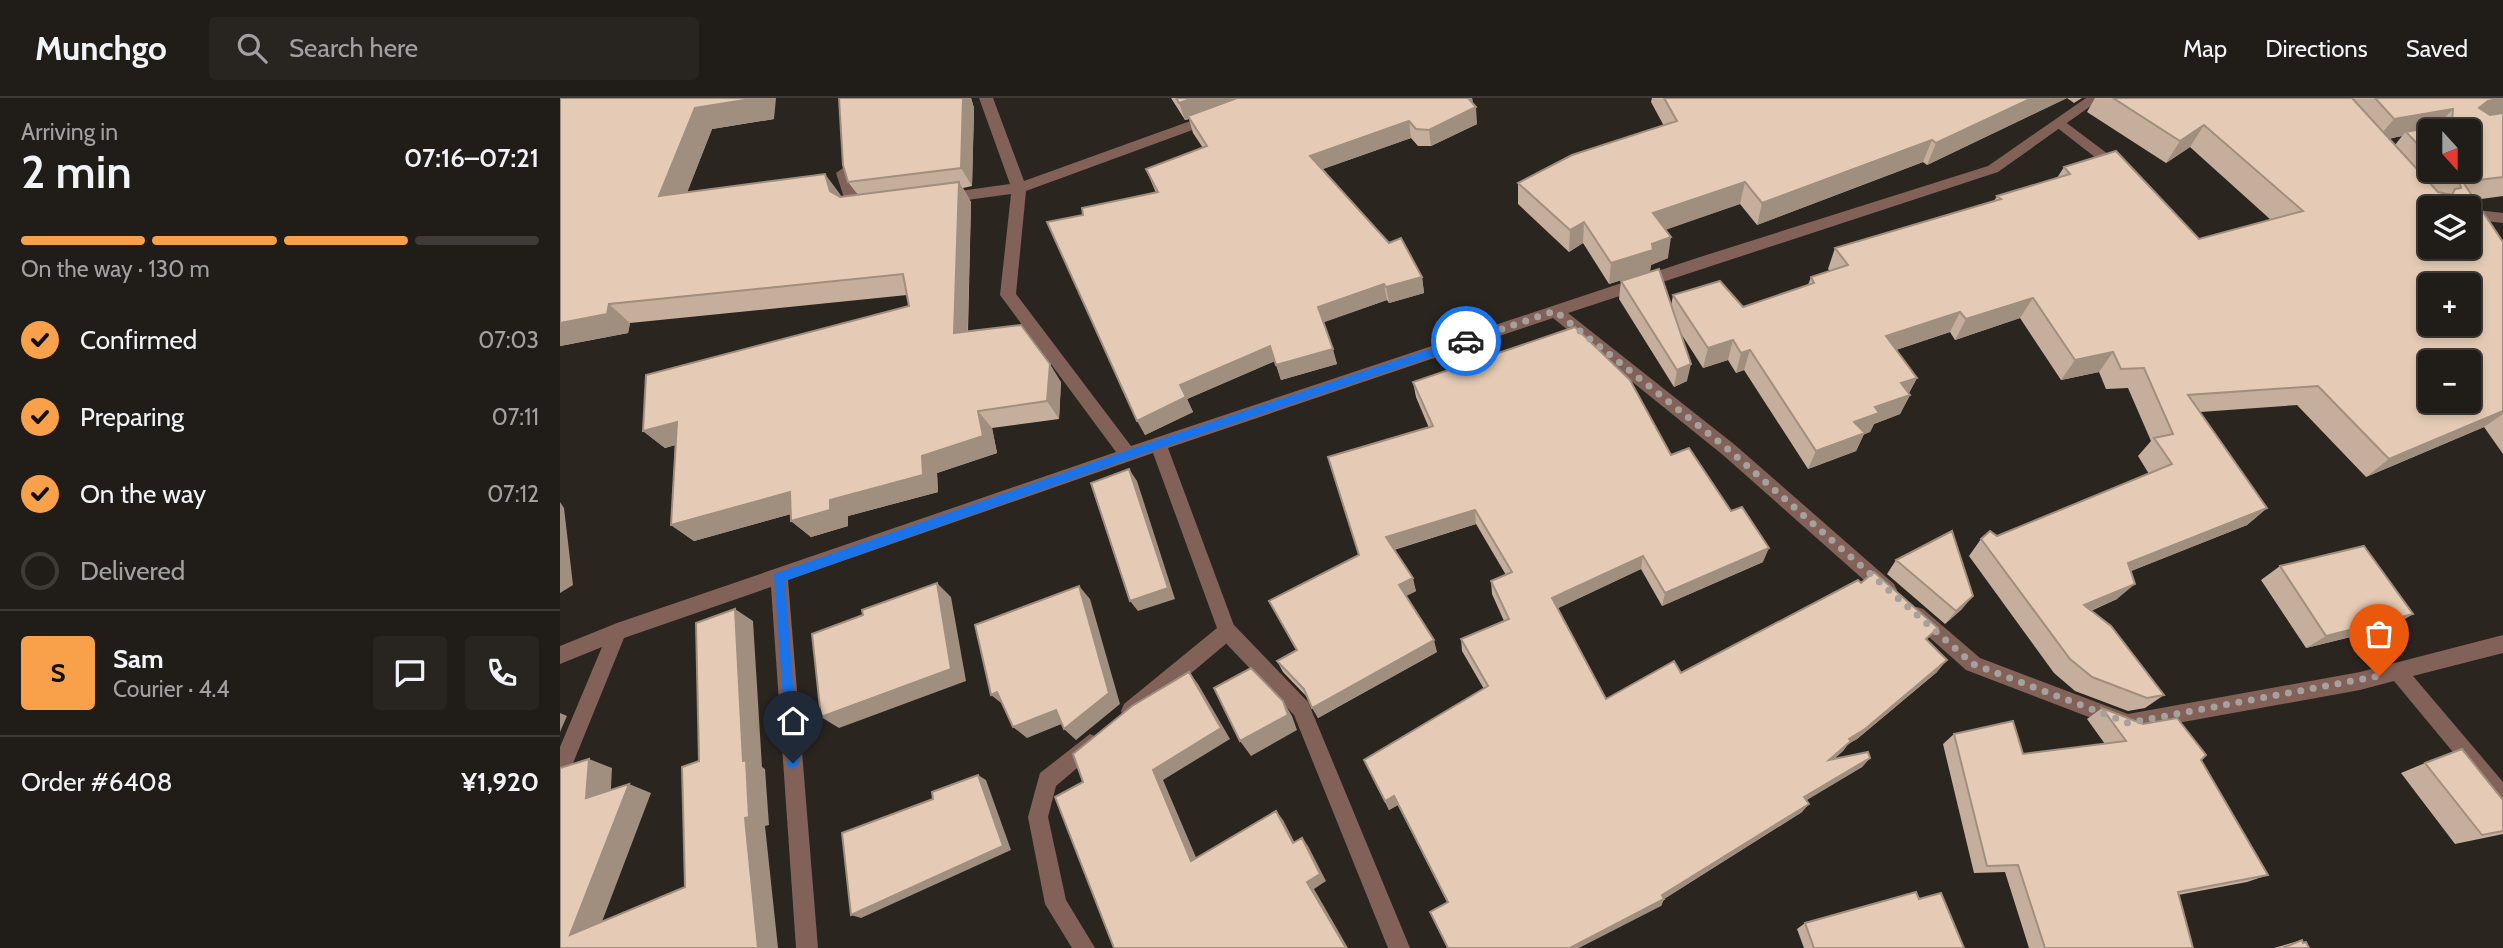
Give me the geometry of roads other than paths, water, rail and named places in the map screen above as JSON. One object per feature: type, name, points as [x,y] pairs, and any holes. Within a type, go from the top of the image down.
[{"type":"street","points":[[986,98],[1019,188],[1008,295],[1128,455]]},
{"type":"street","points":[[560,655],[617,632],[779,578],[1158,444],[1555,311],[1993,169],[2095,98]]},
{"type":"street","points":[[923,201],[1019,188],[1228,112]]},
{"type":"street","points":[[2060,123],[2133,181]]},
{"type":"street","points":[[842,173],[855,210],[883,206]]},
{"type":"street","points":[[2481,215],[2503,218]]},
{"type":"street","points":[[1555,311],[1729,450],[1973,664],[2128,723],[2360,681],[2503,643]]},
{"type":"street","points":[[1158,444],[1227,631],[1301,709],[1399,948]]},
{"type":"street","points":[[779,578],[807,948]]},
{"type":"street","points":[[1084,948],[1056,904],[1038,817],[1047,780],[1227,631]]},
{"type":"street","points":[[560,771],[617,632]]},
{"type":"street","points":[[2398,671],[2503,797]]}]
